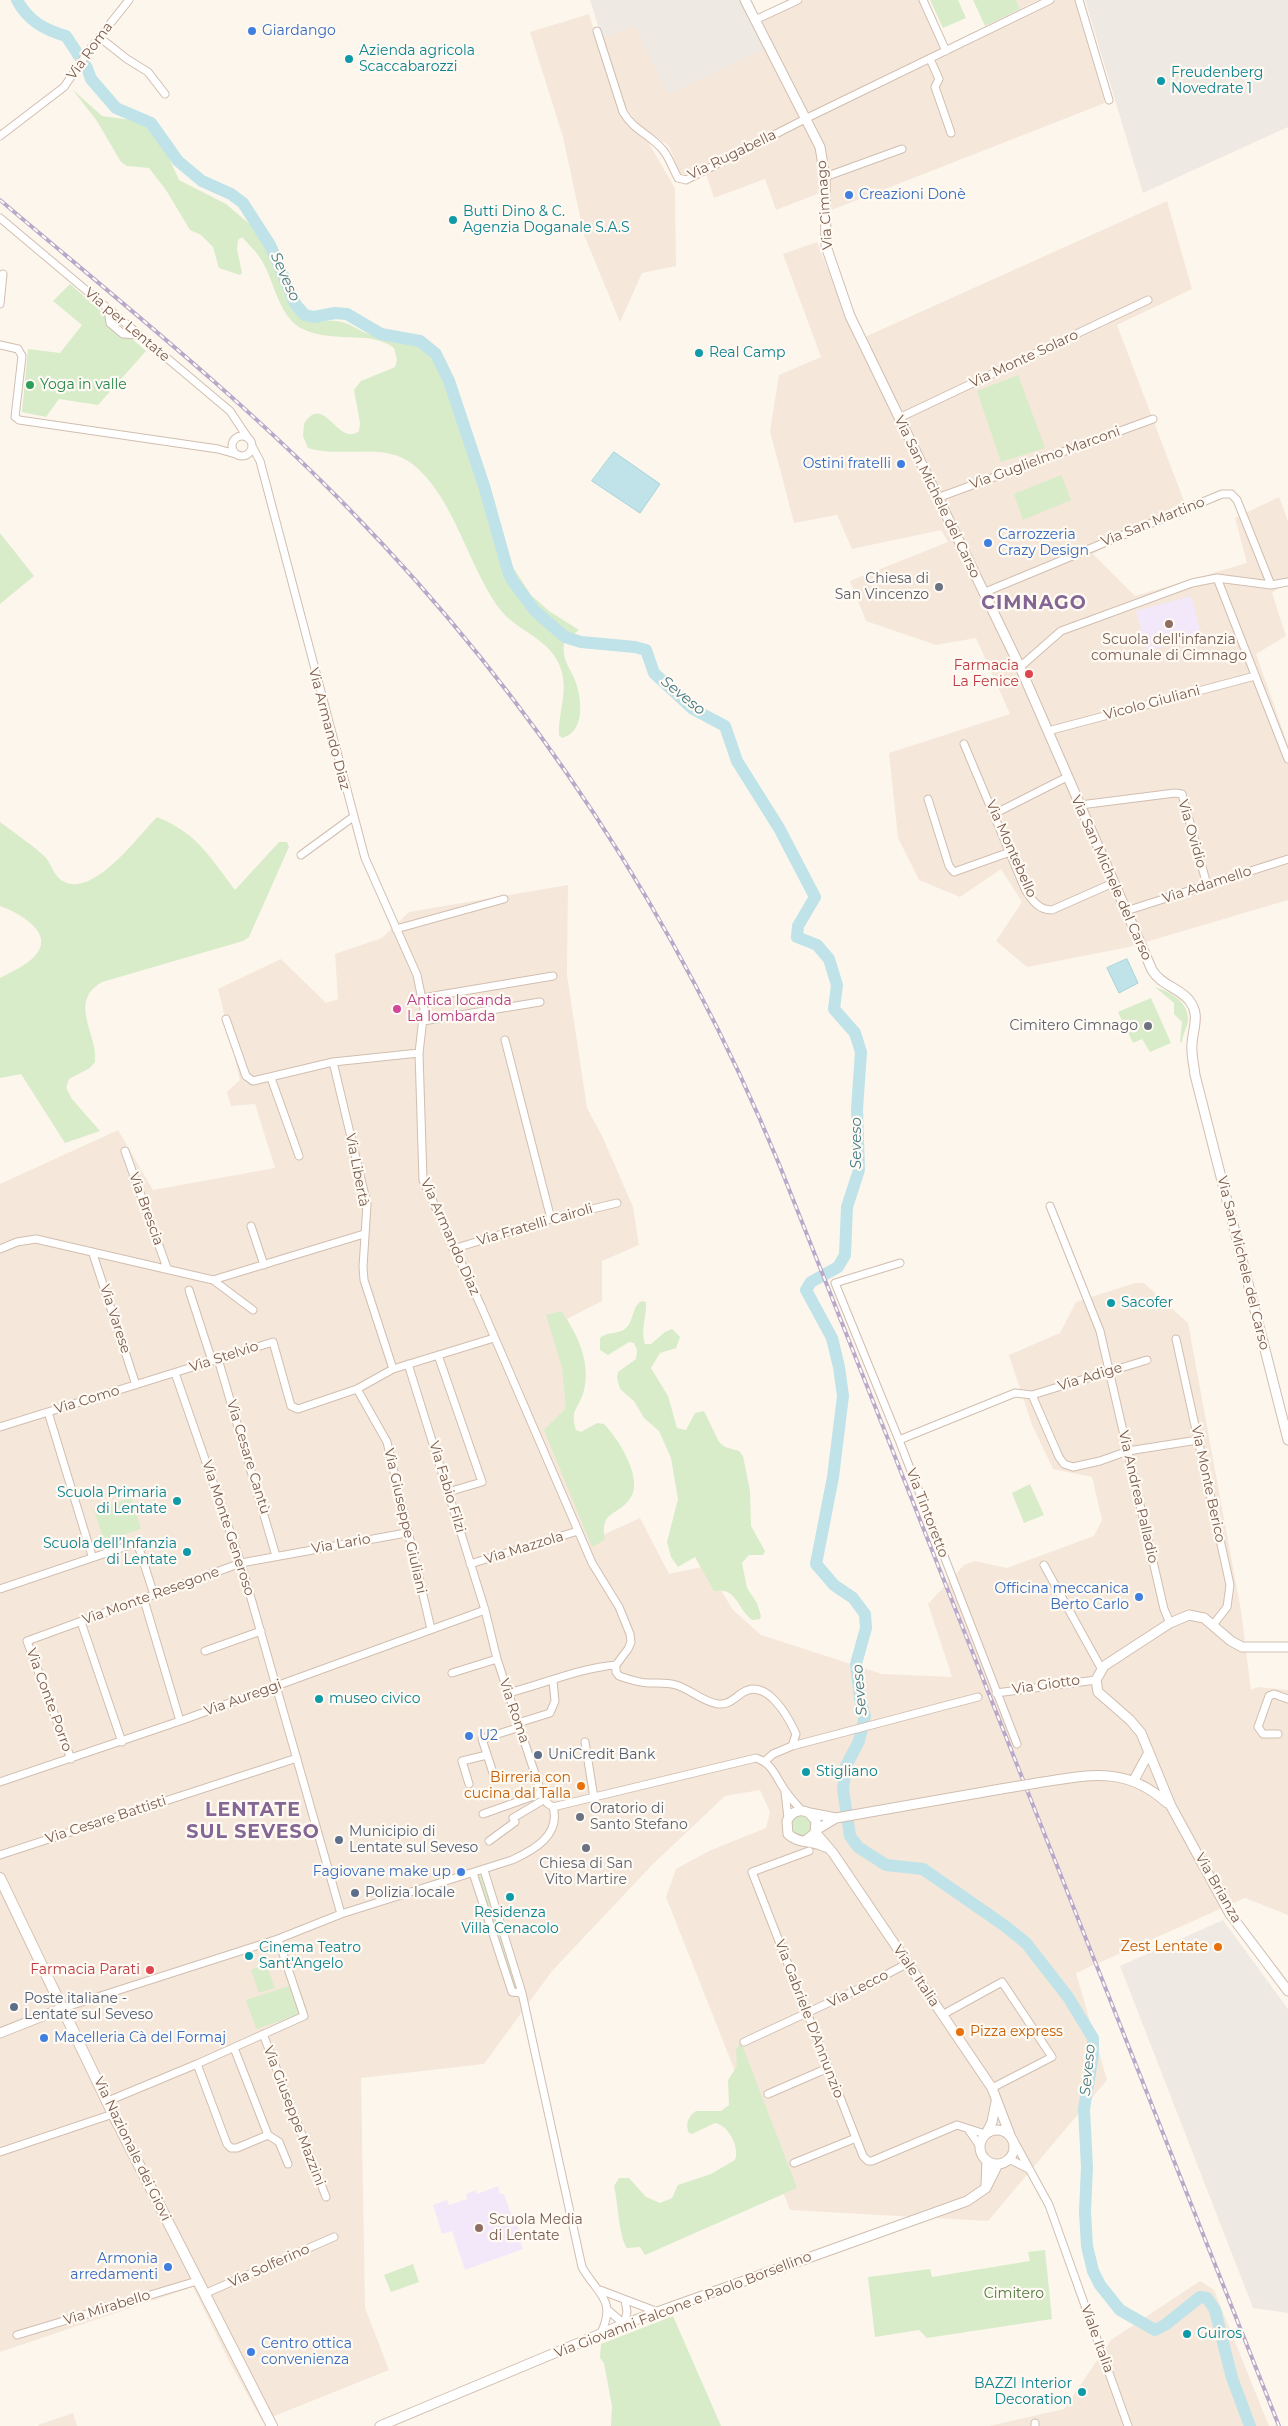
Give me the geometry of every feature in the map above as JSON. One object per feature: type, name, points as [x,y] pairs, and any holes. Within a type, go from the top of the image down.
[{"type":"main road","name":"Via Nazionale dei Giovi","points":[[0,1878],[113,2114],[196,2281],[271,2422],[280,2426]]},
{"type":"street","name":"Via Roma","points":[[0,136],[64,87],[74,75],[85,56],[129,0]]},
{"type":"street","name":"Via Cimnago","points":[[745,0],[807,118],[820,147],[825,177],[826,246],[830,262],[858,332]]},
{"type":"street","points":[[755,20],[798,0]]},
{"type":"street","points":[[923,0],[946,51]]},
{"type":"street","points":[[807,118],[1050,0]]},
{"type":"street","points":[[1079,0],[1109,100]]},
{"type":"street","name":"Via Rugabella","points":[[597,31],[623,112],[630,124],[651,138],[664,151],[678,178],[686,180],[807,118]]},
{"type":"street","points":[[100,37],[126,60],[148,72],[165,94]]},
{"type":"street","points":[[930,58],[939,79],[935,87],[951,132]]},
{"type":"street","points":[[825,177],[902,149]]},
{"type":"street","name":"Via per Lentate","points":[[0,218],[230,411],[235,422],[248,438]]},
{"type":"street","points":[[0,304],[3,274]]},
{"type":"street","name":"Via Monte Solaro","points":[[899,418],[1148,300]]},
{"type":"street","name":"Via San Michele del Carso","points":[[858,332],[1020,667],[1113,883],[1156,976],[1186,998],[1194,1009],[1196,1025],[1192,1044],[1195,1075],[1288,1440]]},
{"type":"street","points":[[0,344],[18,349],[22,356],[16,417],[20,420],[218,449],[260,461]]},
{"type":"street","name":"Via Guglielmo Marconi","points":[[937,498],[1152,419]]},
{"type":"street","points":[[235,422],[234,451],[242,455],[250,452],[252,446]]},
{"type":"street","points":[[218,449],[234,442],[241,436],[248,438],[260,461]]},
{"type":"street","name":"Via Armando Diaz","points":[[260,461],[365,858],[417,975],[424,1009],[419,1053],[423,1180],[592,1563],[619,1607],[630,1634],[631,1642],[628,1649],[616,1664]]},
{"type":"street","name":"Via San Martino","points":[[983,592],[1222,494],[1231,494],[1237,500],[1271,585]]},
{"type":"street","points":[[1217,578],[1288,759]]},
{"type":"street","points":[[1020,667],[1061,631],[1192,582],[1217,578],[1271,585],[1288,582]]},
{"type":"street","name":"Vicolo Giuliani","points":[[1048,731],[1255,676]]},
{"type":"street","name":"Via Montebello","points":[[964,744],[1026,889],[1034,902],[1045,910],[1059,908],[1113,883]]},
{"type":"street","points":[[994,814],[1067,777]]},
{"type":"street","name":"Via Ovidio","points":[[1080,805],[1175,793],[1182,794],[1207,886]]},
{"type":"street","points":[[928,799],[949,866],[954,872],[1010,852]]},
{"type":"street","points":[[301,855],[353,817]]},
{"type":"street","name":"Via Adamello","points":[[1126,911],[1288,859]]},
{"type":"street","points":[[396,929],[504,899]]},
{"type":"street","points":[[422,998],[553,976]]},
{"type":"street","points":[[423,1021],[540,1002]]},
{"type":"street","points":[[226,1018],[246,1076],[253,1081],[333,1062],[419,1053]]},
{"type":"street","points":[[505,1040],[551,1219]]},
{"type":"street","name":"Via Libertà","points":[[333,1062],[367,1204],[364,1234],[364,1280],[394,1369]]},
{"type":"street","points":[[271,1078],[299,1156]]},
{"type":"street","name":"Via Brescia","points":[[125,1151],[167,1268]]},
{"type":"street","name":"Via Fratelli Cairoli","points":[[453,1249],[551,1219],[617,1203]]},
{"type":"street","name":"Via Andrea Palladio","points":[[1050,1206],[1100,1331],[1164,1609],[1170,1623]]},
{"type":"street","points":[[251,1226],[264,1265]]},
{"type":"street","points":[[213,1280],[364,1234]]},
{"type":"street","points":[[0,1249],[17,1242],[36,1239],[93,1254],[167,1268],[213,1280],[253,1310]]},
{"type":"street","name":"Via Varese","points":[[93,1254],[136,1385]]},
{"type":"street","name":"Via Tintoretto","points":[[900,1263],[835,1283],[899,1440],[1017,1744]]},
{"type":"street","name":"Via Cesare Cantù","points":[[189,1290],[215,1360],[276,1556]]},
{"type":"street","points":[[357,1389],[394,1369],[494,1338]]},
{"type":"street","name":"Via Monte Berico","points":[[1176,1339],[1230,1585],[1226,1607],[1213,1625]]},
{"type":"street","name":"Via Stelvio","points":[[175,1373],[273,1342],[291,1406],[294,1409],[303,1409],[357,1389]]},
{"type":"street","points":[[438,1355],[482,1482],[448,1492]]},
{"type":"street","name":"Via Adige","points":[[899,1440],[1005,1395],[1015,1393],[1032,1394],[1147,1360]]},
{"type":"street","name":"Via Fabio Filzi","points":[[408,1364],[485,1610]]},
{"type":"street","name":"Via Como","points":[[0,1427],[175,1373]]},
{"type":"street","name":"Via Monte Generoso","points":[[175,1373],[241,1562],[341,1914]]},
{"type":"street","name":"Via Giuseppe Giuliani","points":[[357,1389],[387,1442],[406,1533],[431,1629]]},
{"type":"street","points":[[1032,1394],[1054,1448],[1064,1464],[1073,1468],[1128,1451],[1198,1440]]},
{"type":"street","points":[[48,1412],[92,1556]]},
{"type":"street","name":"Via Mazzola","points":[[470,1564],[578,1531]]},
{"type":"street","name":"Via Lario","points":[[276,1556],[406,1533]]},
{"type":"street","points":[[0,1589],[92,1556],[133,1544],[140,1548],[154,1595]]},
{"type":"street","name":"Via Monte Resegone","points":[[27,1641],[144,1600],[241,1562],[276,1556]]},
{"type":"street","points":[[1044,1565],[1101,1668]]},
{"type":"street","points":[[144,1600],[180,1721]]},
{"type":"street","name":"Via Roma","points":[[485,1610],[497,1659],[543,1796],[553,1807]]},
{"type":"street","name":"Via Aureggi","points":[[0,1782],[122,1742],[485,1610]]},
{"type":"street","points":[[1096,1680],[1101,1668],[1170,1623],[1192,1615],[1200,1616],[1231,1642],[1242,1648],[1288,1647]]},
{"type":"street","points":[[81,1622],[122,1742]]},
{"type":"street","points":[[205,1651],[261,1631]]},
{"type":"street","name":"Via Conte Porro","points":[[27,1641],[71,1760]]},
{"type":"street","points":[[452,1673],[497,1659]]},
{"type":"street","points":[[508,1693],[578,1672],[616,1664],[616,1672],[619,1676],[648,1683],[662,1682],[678,1686],[715,1704],[725,1704],[743,1692],[760,1691],[770,1695],[796,1734],[792,1746]]},
{"type":"street","name":"Via Giotto","points":[[996,1693],[1096,1680]]},
{"type":"street","name":"Via Brianza","points":[[1096,1680],[1100,1695],[1136,1727],[1149,1752],[1153,1767],[1171,1806],[1230,1914],[1288,1991]]},
{"type":"street","points":[[493,1773],[482,1739],[518,1722],[550,1713],[555,1701],[553,1681]]},
{"type":"street","points":[[1278,1734],[1264,1734],[1258,1727],[1268,1696],[1274,1694],[1288,1699]]},
{"type":"street","points":[[0,2034],[63,2008],[278,1939],[341,1914],[484,1870],[524,1854],[549,1835],[555,1821],[553,1807],[747,1759],[756,1758],[765,1761],[773,1754],[792,1746],[978,1697]]},
{"type":"street","points":[[585,1742],[594,1798]]},
{"type":"street","points":[[1134,1780],[1149,1752]]},
{"type":"street","points":[[469,1784],[462,1762],[487,1755]]},
{"type":"street","name":"Via Cesare Battisti","points":[[0,1855],[297,1758]]},
{"type":"street","name":"Viale Italia","points":[[765,1761],[771,1766],[785,1791],[816,1821],[815,1831],[833,1853],[992,2088],[1012,2138],[1049,2205],[1128,2426]]},
{"type":"street","points":[[1143,1784],[1151,1775],[1153,1767]]},
{"type":"street","points":[[805,1841],[815,1831],[836,1818],[1093,1775],[1134,1780],[1143,1784],[1171,1806]]},
{"type":"street","name":"Viale Italia","points":[[785,1791],[788,1818],[786,1827],[788,1834],[796,1840],[823,1846],[833,1853]]},
{"type":"street","points":[[483,1814],[543,1796]]},
{"type":"street","points":[[488,1841],[515,1822],[513,1818],[543,1796]]},
{"type":"street","points":[[788,1818],[795,1812],[806,1812],[836,1818]]},
{"type":"street","name":"Via Gabriele D'Annunzio","points":[[809,1851],[752,1872],[863,2156],[868,2161],[872,2161],[956,2125],[964,2126]]},
{"type":"street","points":[[484,1870],[522,1993],[582,2267],[607,2302],[609,2311],[601,2333]]},
{"type":"street","points":[[473,1873],[512,1992],[522,1993]]},
{"type":"street","points":[[108,2101],[234,2048],[304,2016],[278,1939]]},
{"type":"street","name":"Via Lecco","points":[[744,2042],[807,2014],[908,1963]]},
{"type":"street","points":[[942,2015],[1002,1982],[1052,2057],[992,2088]]},
{"type":"street","name":"Via Giuseppe Mazzini","points":[[263,2034],[326,2197]]},
{"type":"street","points":[[234,2048],[268,2135],[279,2142],[288,2164]]},
{"type":"street","points":[[196,2064],[227,2144],[231,2148],[237,2148],[268,2135]]},
{"type":"street","points":[[768,2094],[828,2068]]},
{"type":"street","points":[[979,2145],[994,2115],[996,2099]]},
{"type":"street","points":[[0,2152],[113,2114]]},
{"type":"street","points":[[964,2126],[986,2133],[1001,2130],[1012,2138],[1014,2152],[1009,2159],[998,2164],[986,2188]]},
{"type":"street","points":[[964,2126],[971,2131],[979,2145],[981,2154],[987,2161],[998,2164]]},
{"type":"street","points":[[794,2163],[856,2138]]},
{"type":"street","points":[[1009,2159],[1030,2169]]},
{"type":"street","points":[[986,2188],[987,2161]]},
{"type":"street","name":"Via Giovanni Falcone e Paolo Borsellino","points":[[380,2426],[601,2333],[955,2206],[980,2194],[986,2188]]},
{"type":"street","name":"Via Solferino","points":[[204,2294],[334,2238]]},
{"type":"street","name":"Via Mirabello","points":[[17,2335],[196,2281]]},
{"type":"street","points":[[599,2290],[658,2312]]},
{"type":"street","points":[[609,2311],[624,2324],[627,2312],[625,2300]]},
{"type":"shaded area","points":[[590,0],[741,0],[766,48],[669,95],[634,26],[602,38]]},
{"type":"shaded area","points":[[804,0],[919,0],[941,49],[808,114],[760,21]]},
{"type":"shaded area","points":[[1016,0],[1038,0],[1020,9]]},
{"type":"shaded area","points":[[1055,0],[1075,0],[1105,103],[829,211],[810,118]]},
{"type":"shaded area","points":[[1085,0],[1288,0],[1288,127],[1143,193]]},
{"type":"shaded area","points":[[589,14],[620,115],[648,142],[675,188],[676,266],[642,273],[620,322],[584,235],[563,137],[530,32]]},
{"type":"shaded area","points":[[634,25],[766,48],[802,117],[687,175],[680,173],[669,146],[638,124],[625,106],[602,38]]},
{"type":"shaded area","points":[[806,123],[816,147],[820,193],[776,210],[765,179],[714,198],[706,174]]},
{"type":"shaded area","name":"CIMNAGO","points":[[1167,201],[1192,289],[1117,325],[1184,501],[1093,554],[1135,596],[1247,563],[1235,518],[1279,497],[1288,521],[1288,581],[1272,593],[1286,636],[1256,654],[1288,745],[1288,900],[1129,947],[1027,967],[996,941],[1022,902],[1001,869],[960,897],[919,880],[898,838],[889,753],[1010,714],[976,638],[936,645],[866,621],[850,581],[948,542],[941,530],[852,549],[837,515],[794,523],[770,431],[779,375],[821,357],[783,254],[817,242],[856,341]]},
{"type":"shaded area","name":"Scuola dell'infanzia comunale di Cimnago","points":[[1191,596],[1202,637],[1146,651],[1136,611]]},
{"type":"shaded area","points":[[568,885],[567,975],[587,1108],[603,1138],[633,1207],[639,1245],[602,1261],[602,1301],[567,1319],[573,1397],[558,1439],[596,1538],[640,1518],[669,1574],[706,1566],[733,1610],[761,1635],[882,1674],[952,1677],[928,1604],[964,1565],[975,1561],[1007,1568],[1094,1536],[1102,1520],[1092,1477],[1053,1469],[1032,1425],[1009,1355],[1060,1333],[1076,1302],[1135,1283],[1144,1283],[1188,1323],[1241,1611],[1251,1690],[1258,1687],[1288,1690],[1288,1915],[1245,1898],[1076,1973],[1107,2080],[988,2221],[790,2210],[666,1897],[676,1869],[709,1851],[766,1828],[770,1812],[760,1790],[725,1796],[653,1864],[552,1971],[484,2064],[361,2078],[365,2308],[389,2370],[262,2421],[229,2361],[193,2287],[0,2352],[0,1184],[118,1130],[153,1190],[275,1168],[255,1104],[231,1106],[227,1092],[240,1080],[218,989],[281,959],[326,1003],[338,999],[335,954],[382,938],[409,912]]},
{"type":"shaded area","points":[[1223,1920],[1288,2009],[1288,2313],[1253,2308],[1120,1966]]},
{"type":"shaded area","name":"Scuola Media di Lentate","points":[[498,2186],[500,2194],[504,2194],[515,2225],[517,2224],[524,2241],[521,2243],[523,2249],[465,2270],[452,2231],[442,2234],[433,2205],[447,2200],[449,2205],[467,2199],[466,2194],[476,2190],[477,2194]]},
{"type":"shaded area","points":[[1200,2281],[1214,2290],[1269,2426],[989,2426],[1064,2409],[1111,2340]]},
{"type":"shaded area","points":[[73,2413],[77,2426],[38,2426],[38,2425]]},
{"type":"green space","points":[[930,0],[958,0],[966,18],[943,28]]},
{"type":"green space","points":[[973,0],[1016,0],[1020,9],[985,26]]},
{"type":"green space","points":[[72,89],[102,116],[139,121],[150,126],[162,143],[179,180],[226,204],[252,226],[267,247],[302,318],[314,322],[341,322],[367,334],[420,346],[429,351],[436,359],[447,386],[452,387],[507,558],[531,595],[549,611],[579,630],[564,642],[567,665],[576,683],[580,698],[578,723],[569,735],[562,738],[559,735],[564,682],[559,664],[554,655],[539,640],[514,623],[499,608],[488,591],[448,509],[423,474],[408,461],[385,453],[333,452],[308,448],[303,436],[304,424],[311,416],[318,414],[325,416],[344,432],[351,434],[359,431],[360,423],[354,390],[361,381],[395,367],[397,360],[394,348],[384,342],[373,339],[323,335],[299,327],[286,314],[260,258],[242,237],[238,240],[237,249],[242,273],[240,275],[219,268],[213,247],[201,235],[190,230],[166,190],[149,168],[127,166],[121,162],[97,121]]},
{"type":"green space","points":[[70,284],[146,351],[98,405],[59,399],[46,417],[22,412],[28,349],[60,353],[82,325],[53,301]]},
{"type":"green space","points":[[1018,375],[1045,448],[1001,462],[977,391]]},
{"type":"green space","points":[[1061,475],[1071,500],[1023,520],[1014,494]]},
{"type":"green space","points":[[0,533],[34,576],[0,604]]},
{"type":"green space","points":[[157,817],[183,831],[202,847],[235,890],[279,842],[287,842],[289,847],[249,937],[243,941],[102,982],[92,990],[87,999],[85,1009],[93,1041],[95,1062],[90,1068],[69,1079],[66,1088],[72,1099],[100,1131],[65,1143],[21,1074],[0,1078],[0,978],[34,957],[40,948],[41,940],[39,933],[26,919],[0,906],[0,822],[46,858],[61,880],[73,884],[86,882],[114,864]]},
{"type":"green space","points":[[1155,987],[1178,998],[1185,1008],[1188,1021],[1182,1043],[1180,1041],[1182,1022],[1174,1014],[1174,1003]]},
{"type":"green space","points":[[1151,998],[1171,1043],[1150,1052],[1142,1039],[1133,1043],[1118,1012]]},
{"type":"green space","points":[[642,1301],[646,1302],[643,1334],[645,1344],[651,1344],[665,1332],[672,1329],[680,1337],[676,1348],[660,1353],[651,1368],[668,1396],[677,1428],[686,1430],[695,1413],[704,1411],[719,1442],[725,1447],[739,1451],[743,1456],[750,1491],[751,1526],[765,1551],[763,1555],[749,1555],[742,1563],[747,1588],[757,1603],[761,1616],[760,1619],[752,1620],[732,1595],[727,1592],[714,1591],[695,1557],[678,1567],[671,1557],[667,1542],[678,1499],[671,1458],[659,1431],[644,1418],[634,1401],[620,1389],[617,1378],[618,1372],[636,1359],[637,1350],[634,1343],[629,1342],[608,1355],[600,1350],[600,1338],[606,1334],[620,1332],[626,1328],[636,1306]]},
{"type":"green space","points":[[561,1311],[577,1338],[586,1369],[584,1390],[574,1413],[576,1430],[581,1432],[597,1423],[604,1424],[622,1448],[634,1480],[634,1489],[631,1497],[621,1508],[607,1518],[604,1530],[605,1540],[592,1547],[544,1430],[566,1408],[562,1368],[546,1315]]},
{"type":"green space","points":[[1030,1484],[1044,1515],[1024,1523],[1012,1493]]},
{"type":"green space","points":[[131,1498],[141,1529],[104,1541],[94,1510]]},
{"type":"green space","points":[[806,1813],[815,1827],[807,1838],[793,1837],[788,1820],[791,1817]]},
{"type":"green space","points":[[481,1873],[518,1989],[515,1990],[477,1875]]},
{"type":"green space","points":[[266,1964],[275,1988],[259,1993],[251,1970]]},
{"type":"green space","points":[[289,1986],[299,2015],[256,2029],[246,2000]]},
{"type":"green space","points":[[741,2042],[797,2188],[645,2255],[640,2247],[627,2248],[620,2228],[614,2186],[619,2178],[629,2178],[646,2197],[660,2203],[672,2198],[678,2185],[711,2174],[735,2160],[736,2149],[732,2137],[720,2125],[715,2123],[692,2134],[689,2133],[687,2124],[691,2115],[696,2111],[721,2111],[729,2105],[728,2080],[737,2066],[736,2050]]},
{"type":"green space","name":"Cimitero","points":[[1045,2250],[1052,2319],[927,2338],[919,2330],[875,2337],[868,2277],[930,2269],[932,2277],[1030,2261],[1028,2252]]},
{"type":"green space","points":[[413,2264],[419,2282],[391,2292],[384,2275]]},
{"type":"green space","points":[[673,2316],[721,2426],[611,2426],[612,2406],[604,2363],[600,2358],[601,2344]]},
{"type":"water","points":[[614,452],[660,484],[640,513],[592,481]]},
{"type":"water","points":[[1127,959],[1138,983],[1119,993],[1107,968]]},
{"type":"waterway","name":"Seveso","points":[[17,0],[26,14],[38,24],[66,36],[87,68],[91,79],[116,108],[151,123],[178,161],[202,181],[231,194],[243,203],[270,245],[296,305],[305,315],[314,317],[335,313],[347,314],[381,334],[420,341],[436,354],[449,381],[485,489],[512,580],[535,611],[565,637],[581,642],[635,647],[646,650],[654,673],[693,709],[725,726],[737,761],[779,828],[815,897],[798,926],[797,937],[817,945],[829,959],[837,985],[834,1009],[855,1033],[861,1052],[857,1109],[859,1170],[847,1207],[845,1255],[838,1267],[811,1282],[806,1290],[832,1338],[843,1396],[833,1477],[816,1564],[834,1585],[853,1598],[865,1614],[866,1628],[856,1664],[860,1699],[865,1716],[859,1741],[846,1766],[843,1789],[850,1836],[858,1847],[886,1865],[923,1869],[1005,1926],[1026,1943],[1068,1997],[1093,2038],[1093,2055],[1084,2109],[1087,2167],[1085,2212],[1087,2246],[1093,2271],[1100,2285],[1120,2310],[1155,2330],[1165,2325],[1200,2297],[1207,2298],[1215,2310],[1232,2378],[1250,2426]]},
{"type":"railway","points":[[0,200],[178,350],[266,428],[349,509],[416,581],[480,656],[540,735],[596,816],[648,900],[696,986],[739,1074],[779,1164],[1279,2426]]},
{"type":"place","name":"Giardango","points":[[252,31]]},
{"type":"place","name":"Azienda agricola Scaccabarozzi","points":[[349,59]]},
{"type":"place","name":"Freudenberg Novedrate 1","points":[[1161,81]]},
{"type":"place","name":"Creazioni Donè","points":[[849,195]]},
{"type":"place","name":"Butti Dino & C. Agenzia Doganale S.A.S","points":[[453,220]]},
{"type":"place","name":"Real Camp","points":[[699,353]]},
{"type":"place","name":"Yoga in valle","points":[[30,385]]},
{"type":"place","name":"Ostini fratelli","points":[[901,464]]},
{"type":"place","name":"Carrozzeria Crazy Design","points":[[988,543]]},
{"type":"place","name":"Chiesa di San Vincenzo","points":[[939,587]]},
{"type":"place","name":"Scuola dell'infanzia comunale di Cimnago","points":[[1169,624]]},
{"type":"place","name":"Farmacia La Fenice","points":[[1029,674]]},
{"type":"place","name":"Antica locanda La lombarda","points":[[397,1009]]},
{"type":"place","name":"Cimitero Cimnago","points":[[1148,1026]]},
{"type":"place","name":"Sacofer","points":[[1111,1303]]},
{"type":"place","name":"Scuola Primaria di Lentate","points":[[177,1501]]},
{"type":"place","name":"Scuola dell’Infanzia di Lentate","points":[[187,1552]]},
{"type":"place","name":"Officina meccanica Berto Carlo","points":[[1139,1597]]},
{"type":"place","name":"museo civico","points":[[319,1699]]},
{"type":"place","name":"U2","points":[[469,1736]]},
{"type":"place","name":"UniCredit Bank","points":[[538,1755]]},
{"type":"place","name":"Stigliano","points":[[806,1772]]},
{"type":"place","name":"Birreria con cucina dal Talla","points":[[581,1786]]},
{"type":"place","name":"Oratorio di Santo Stefano","points":[[580,1817]]},
{"type":"place","name":"Municipio di Lentate sul Seveso","points":[[339,1840]]},
{"type":"place","name":"Chiesa di San Vito Martire","points":[[586,1848]]},
{"type":"place","name":"Fagiovane make up","points":[[461,1872]]},
{"type":"place","name":"Polizia locale","points":[[355,1893]]},
{"type":"place","name":"Residenza Villa Cenacolo","points":[[510,1897]]},
{"type":"place","name":"Zest Lentate","points":[[1218,1947]]},
{"type":"place","name":"Cinema Teatro Sant'Angelo","points":[[249,1956]]},
{"type":"place","name":"Farmacia Parati","points":[[150,1970]]},
{"type":"place","name":"Poste italiane - Lentate sul Seveso","points":[[14,2007]]},
{"type":"place","name":"Pizza express","points":[[960,2032]]},
{"type":"place","name":"Macelleria Cà del Formaj","points":[[44,2038]]},
{"type":"place","name":"Scuola Media di Lentate","points":[[479,2228]]},
{"type":"place","name":"Armonia arredamenti","points":[[168,2267]]},
{"type":"place","name":"Guiros","points":[[1187,2334]]},
{"type":"place","name":"Centro ottica convenienza","points":[[251,2352]]},
{"type":"place","name":"BAZZI Interior Decoration","points":[[1082,2392]]},
{"type":"district","name":"CIMNAGO","points":[[1034,603]]},
{"type":"district","name":"LENTATE SUL SEVESO","points":[[253,1821]]}]
